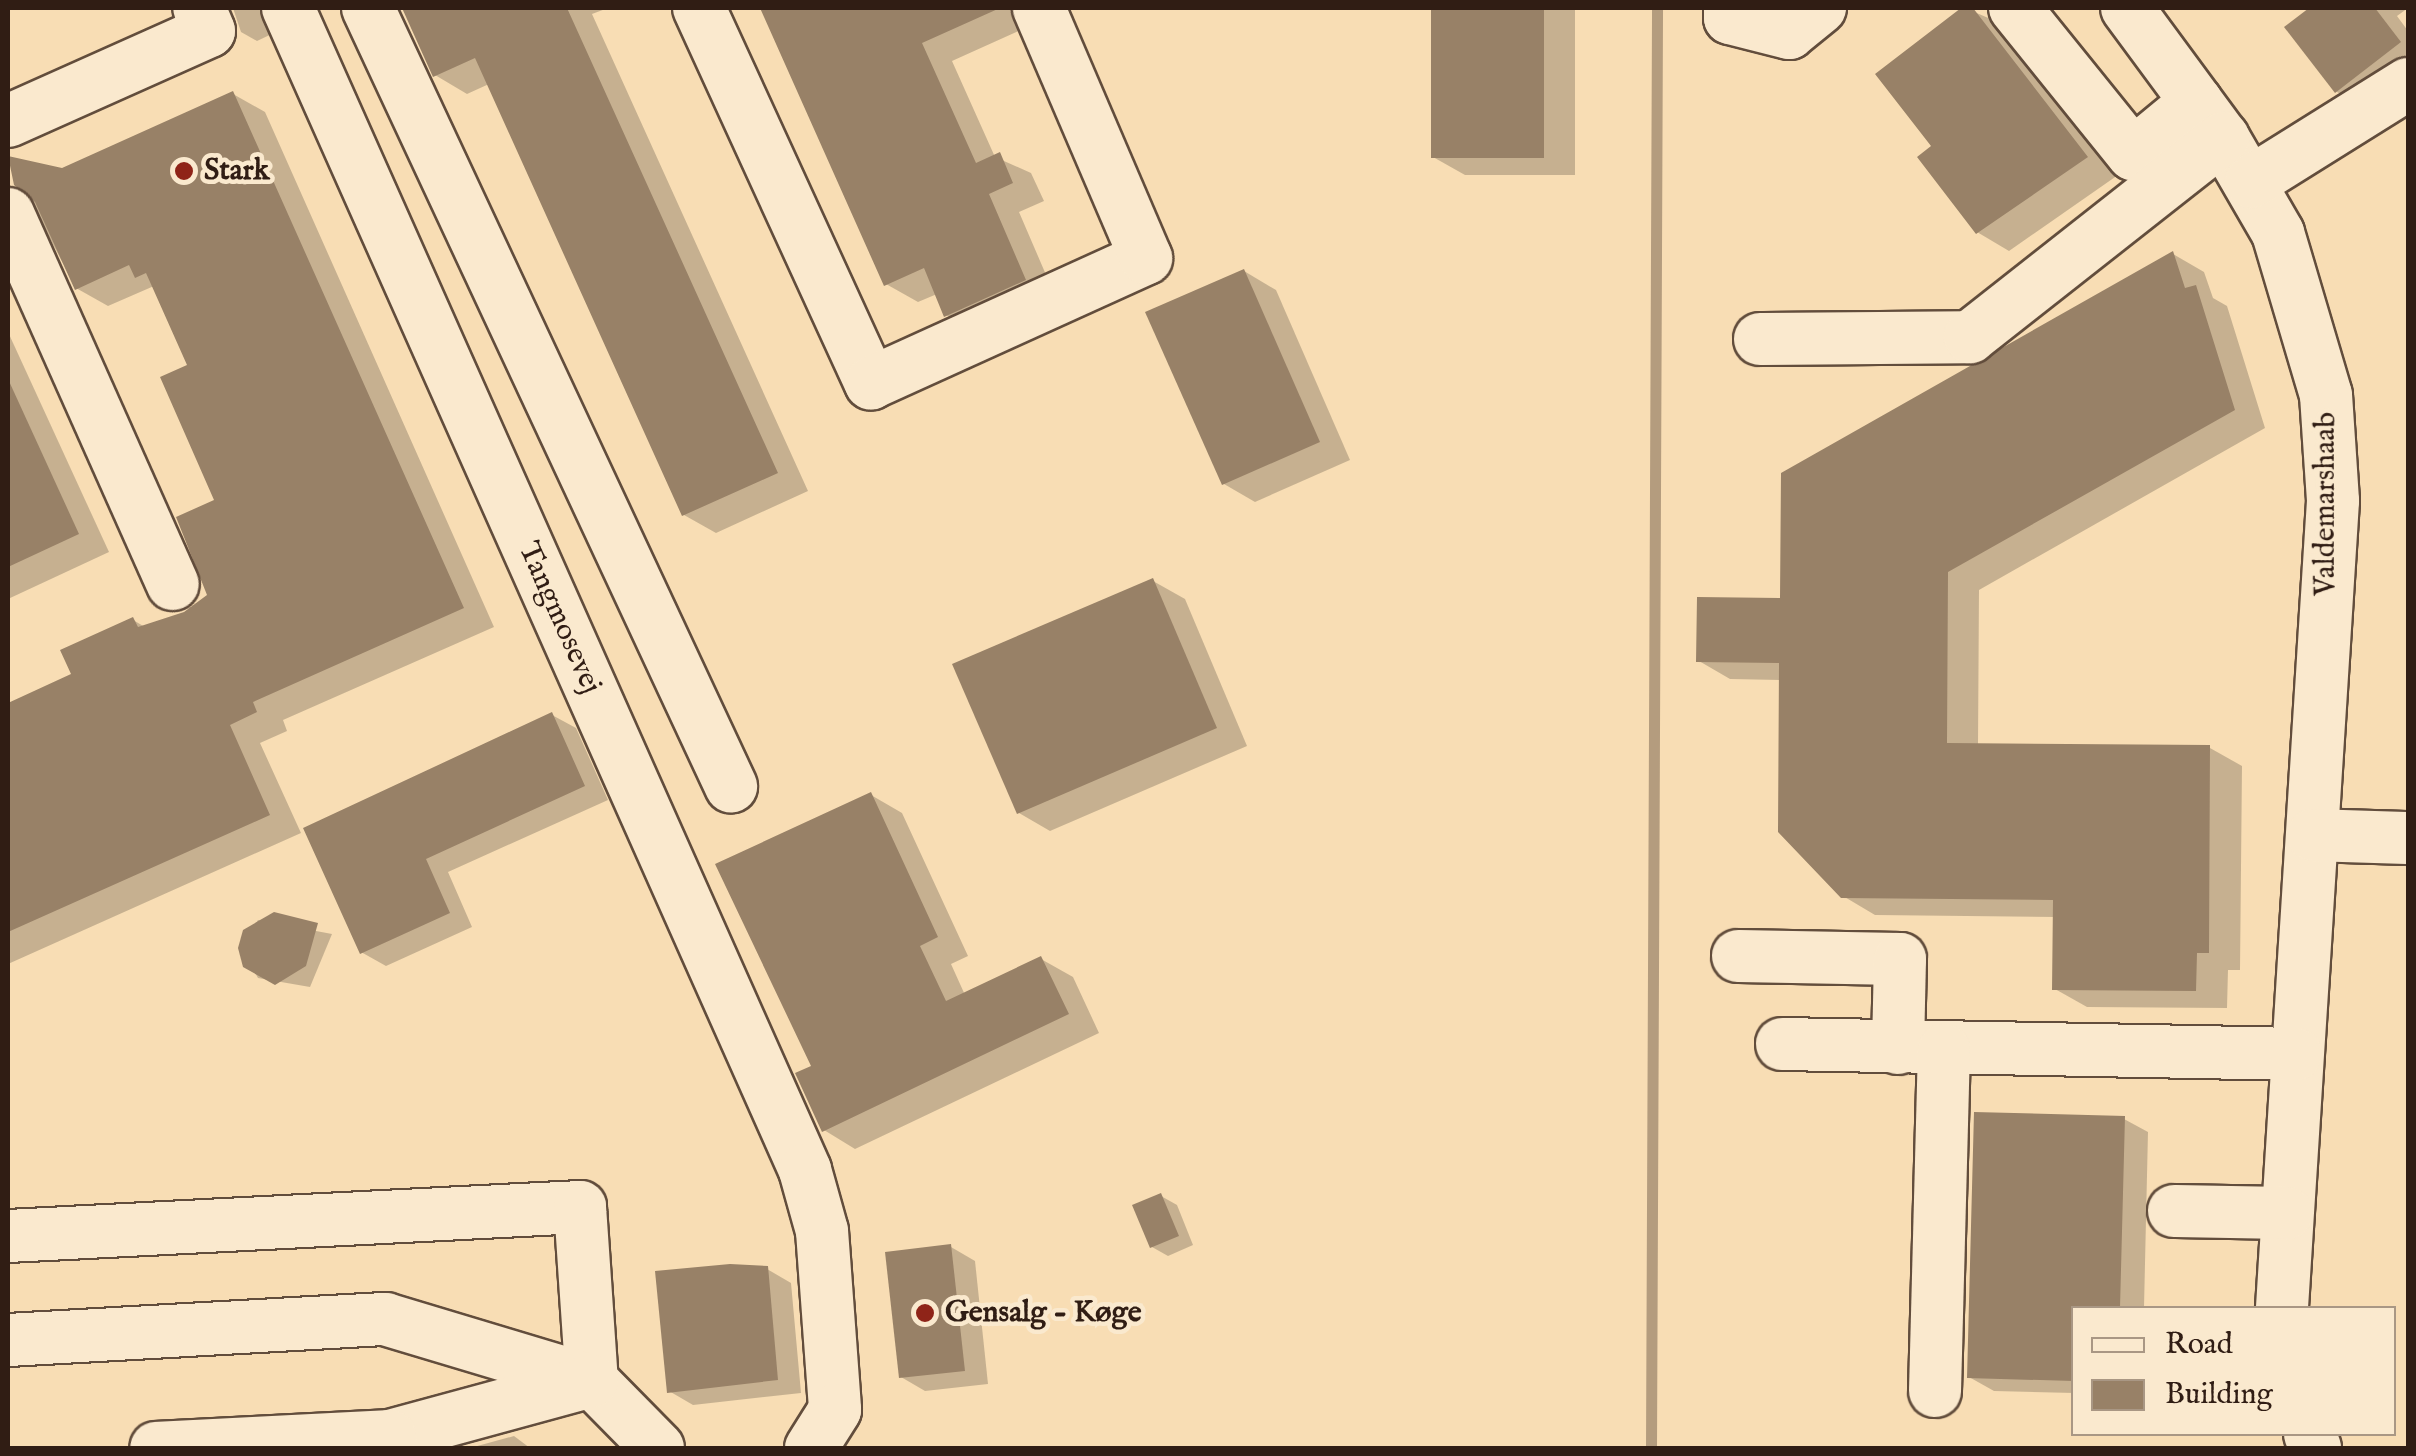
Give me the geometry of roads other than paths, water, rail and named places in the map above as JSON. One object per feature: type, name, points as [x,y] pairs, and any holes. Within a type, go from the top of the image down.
[{"type":"street","points":[[8,121],[209,31],[199,8]]},
{"type":"street","name":"Tangmosevej","points":[[288,8],[804,1170],[822,1231],[835,1410],[811,1448]]},
{"type":"street","points":[[368,8],[731,786]]},
{"type":"street","points":[[698,8],[871,383],[1146,258],[1039,8]]},
{"type":"street","points":[[1730,8],[1730,18],[1789,33],[1820,8]]},
{"type":"street","points":[[2015,8],[2133,154],[2223,141],[2408,84]]},
{"type":"street","name":"Valdemarshaab","points":[[2126,8],[2223,141],[2305,312],[2332,447],[2314,835],[2296,1054],[2282,1306]]},
{"type":"street","points":[[1760,340],[1970,337],[2223,141]]},
{"type":"street","points":[[8,214],[172,584]]},
{"type":"street","points":[[2314,835],[2408,838]]},
{"type":"street","points":[[1738,956],[1900,959],[1921,1049],[1935,1391]]},
{"type":"street","points":[[1782,1044],[2296,1054]]},
{"type":"street","points":[[8,1236],[580,1207],[592,1381]]},
{"type":"street","points":[[2174,1211],[2286,1213]]},
{"type":"street","points":[[8,1340],[386,1320],[592,1381],[658,1448]]},
{"type":"street","points":[[156,1448],[390,1436],[592,1381]]},
{"type":"waterway","points":[[1651,1448],[1657,8]]},
{"type":"place","name":"Stark","points":[[184,171]]},
{"type":"place","name":"Gensalg - Køge","points":[[925,1313]]}]
